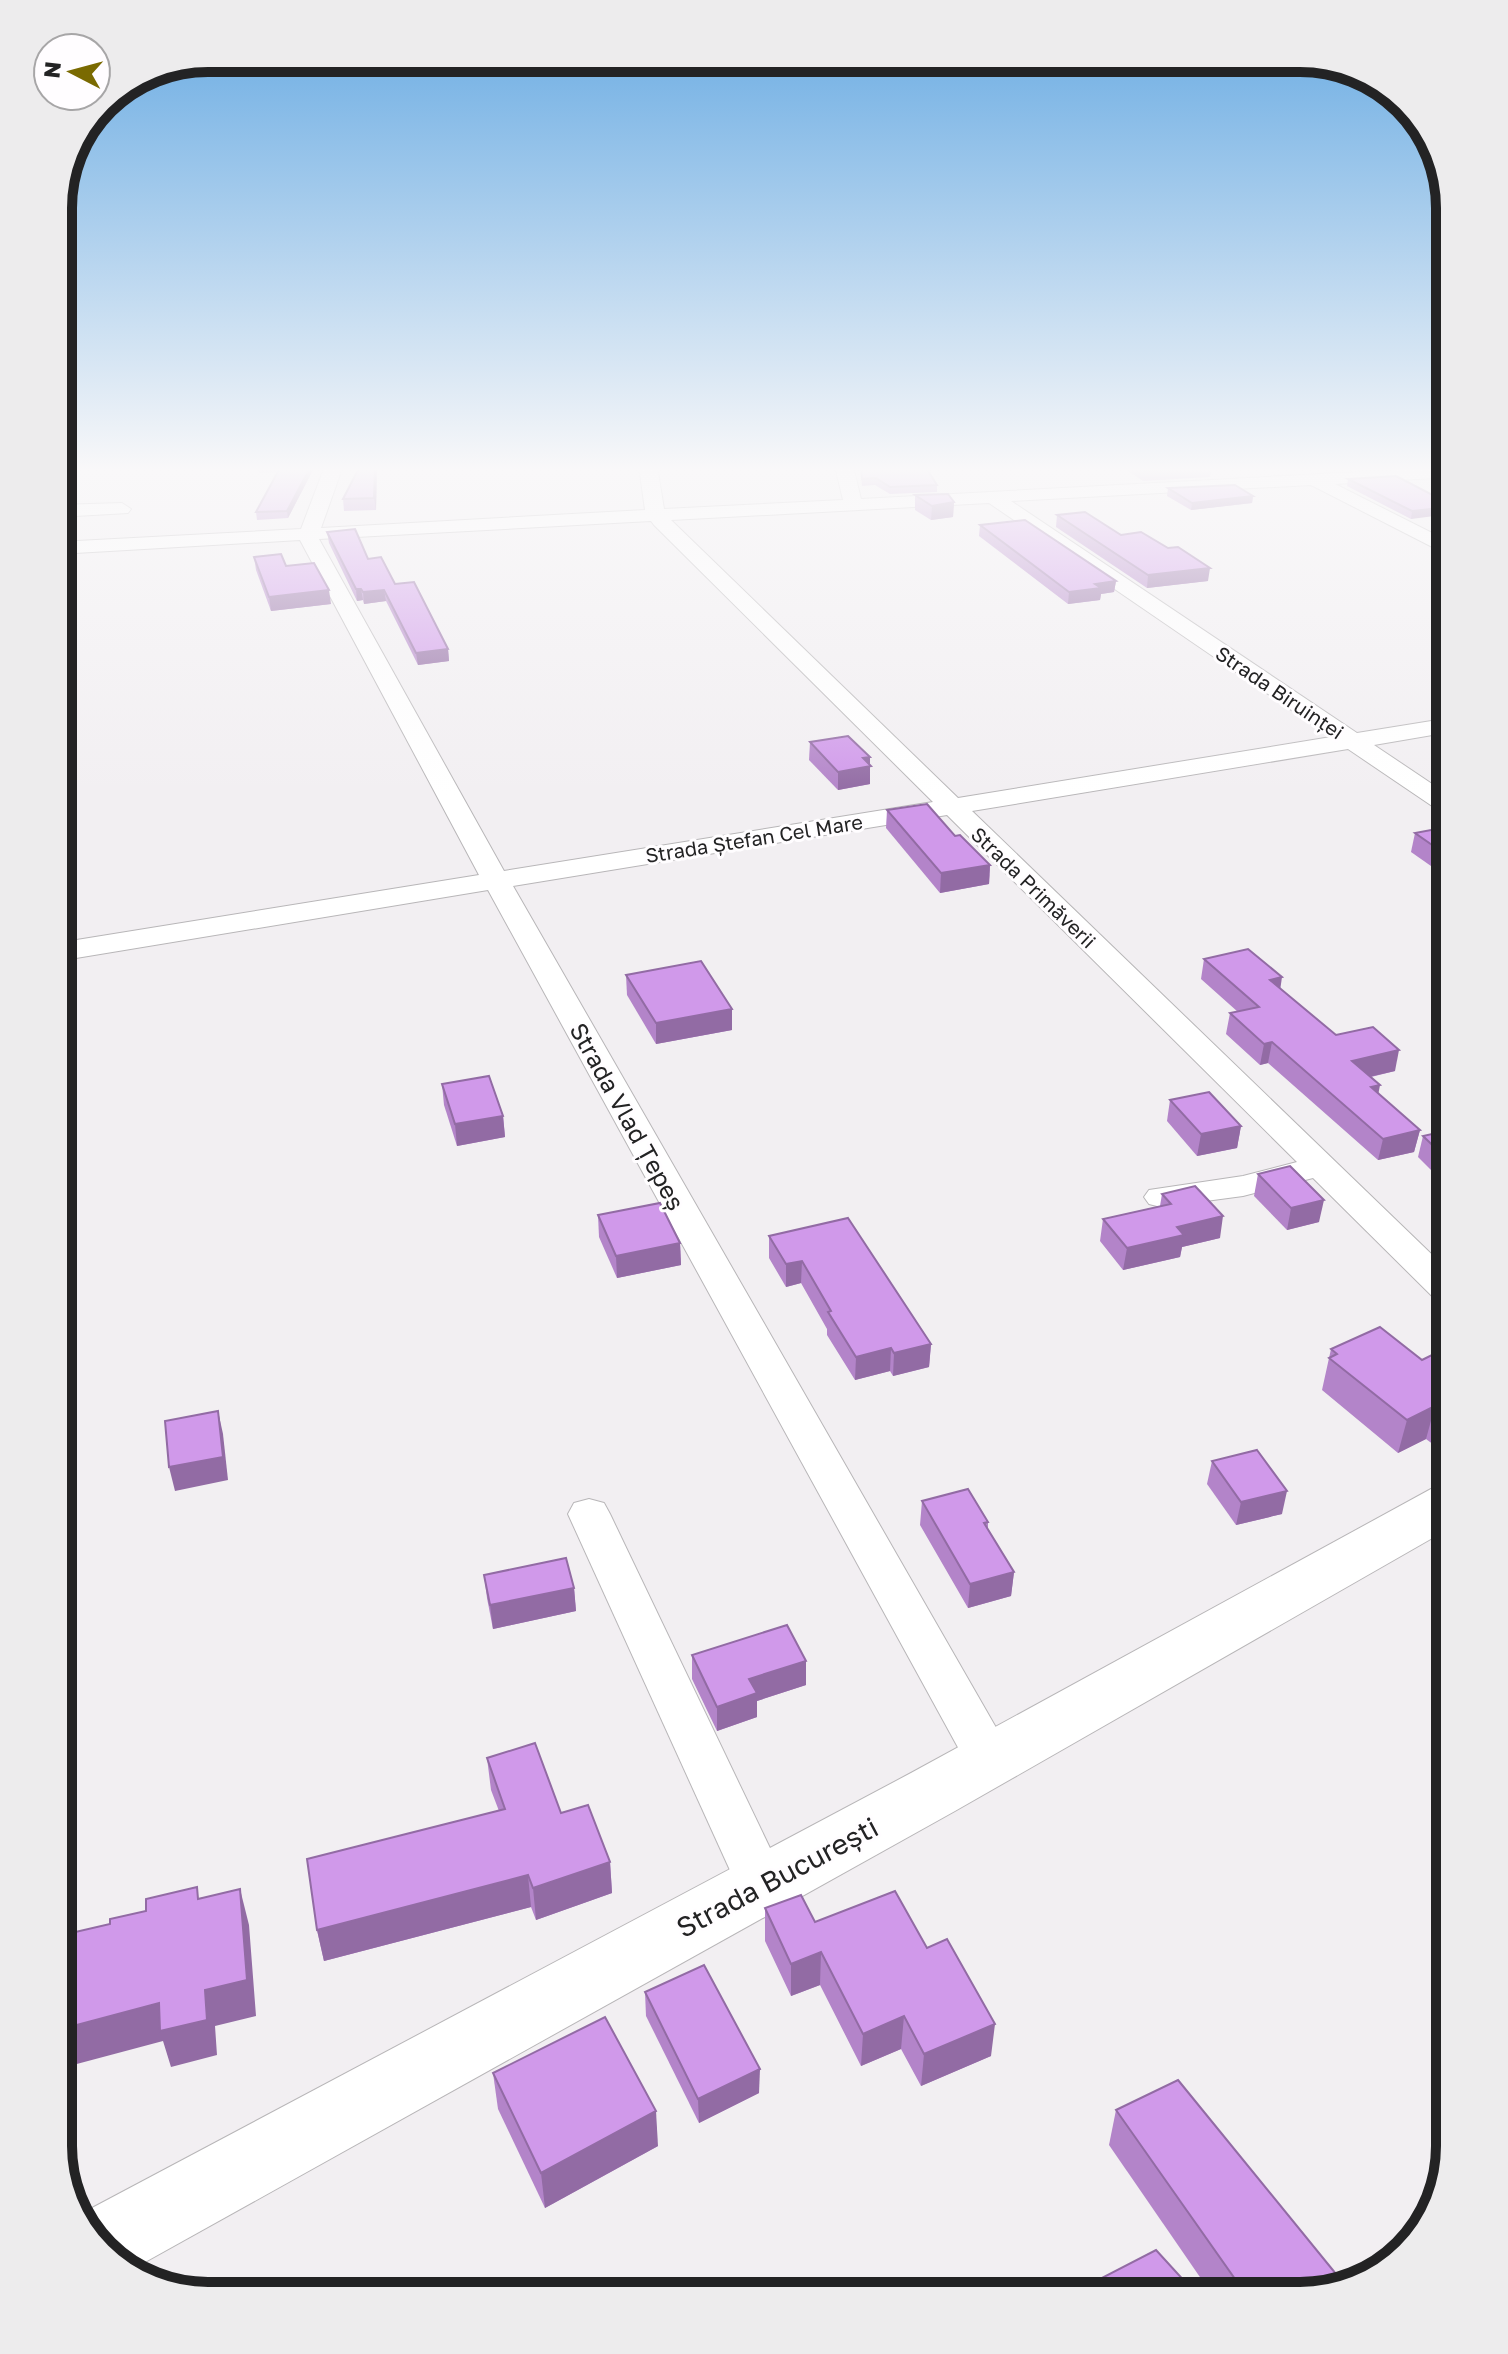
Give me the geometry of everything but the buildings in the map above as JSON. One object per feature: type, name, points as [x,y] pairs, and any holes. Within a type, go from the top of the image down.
[{"type":"main road","name":"Strada București","points":[[110,2240],[762,1885],[1436,1511]]},
{"type":"street","name":"Strada Vlad Țepeș","points":[[329,576],[989,1759]]},
{"type":"street","name":"Strada Primăverii","points":[[717,576],[1436,1279]]},
{"type":"street","name":"Strada Biruinței","points":[[1109,576],[1436,798]]},
{"type":"street","name":"Strada Ștefan Cel Mare","points":[[72,950],[1436,727]]},
{"type":"street","points":[[1161,1197],[1243,1186],[1322,1166]]},
{"type":"street","points":[[589,1514],[762,1885]]}]
